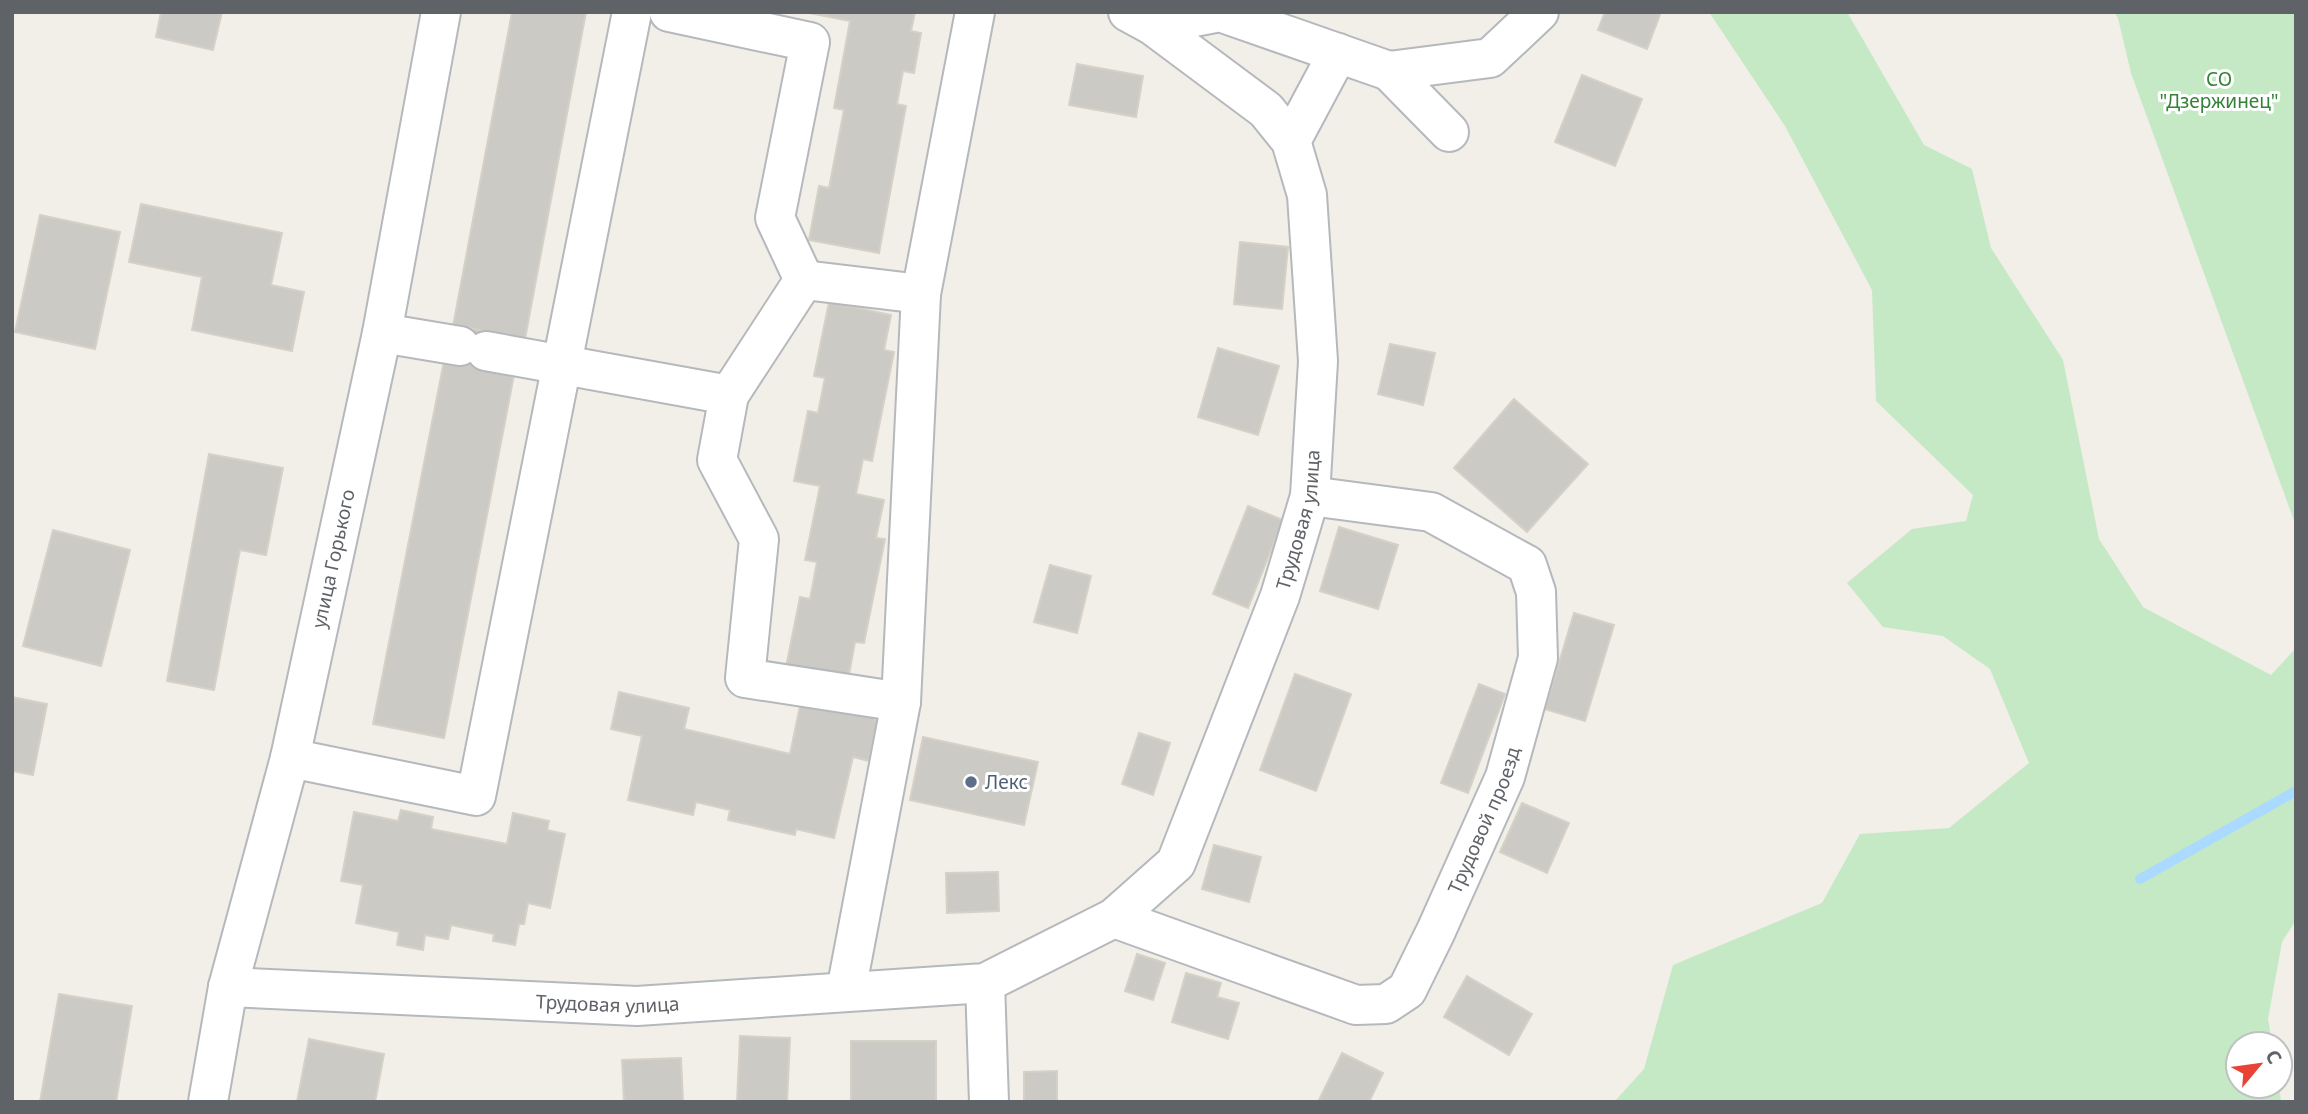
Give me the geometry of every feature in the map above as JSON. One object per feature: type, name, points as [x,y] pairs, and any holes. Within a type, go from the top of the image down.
[{"type":"street","name":"улица Горького","points":[[208,1102],[228,987],[290,758],[382,332],[441,12]]},
{"type":"street","points":[[290,758],[476,796],[632,12]]},
{"type":"street","points":[[669,12],[810,42],[775,218],[804,280]]},
{"type":"street","points":[[846,991],[901,702],[921,294],[975,12]]},
{"type":"street","points":[[1140,19],[1220,12],[1389,71],[1449,132]]},
{"type":"street","points":[[1389,71],[1490,58],[1539,12]]},
{"type":"street","name":"Трудовая улица","points":[[228,987],[637,1006],[985,983],[1114,918],[1176,863],[1280,596],[1310,496],[1318,361],[1307,195],[1291,141],[1266,110],[1140,19]]},
{"type":"street","points":[[1291,141],[1338,53]]},
{"type":"street","points":[[804,280],[921,294]]},
{"type":"street","points":[[804,280],[729,395],[716,460],[759,539],[745,678],[901,702]]},
{"type":"street","points":[[382,332],[729,395]]},
{"type":"street","name":"Трудовой проезд","points":[[1114,918],[1356,1005],[1386,1004],[1407,990],[1436,931],[1505,777],[1538,657],[1536,592],[1527,565],[1431,512],[1310,496]]},
{"type":"street","points":[[985,983],[989,1102]]},
{"type":"green space","points":[[1709,12],[1847,12],[1924,145],[1972,169],[1991,248],[2063,360],[2099,539],[2143,607],[2271,675],[2296,648],[2296,920],[2282,942],[2268,1019],[2270,1030],[2224,1030],[2224,1100],[2281,1102],[1614,1102],[1644,1069],[1673,965],[1822,903],[1860,834],[1949,828],[2029,763],[1990,669],[1943,636],[1883,627],[1847,583],[1912,529],[1966,521],[1973,495],[1876,401],[1872,290],[1785,126]]},
{"type":"green space","name":"СО \"Дзержинец\"","points":[[2114,12],[2296,12],[2296,526],[2131,73],[2118,18]]},
{"type":"building","points":[[161,12],[222,12],[213,50],[156,37]]},
{"type":"building","points":[[512,12],[586,12],[525,339],[453,326]]},
{"type":"building","points":[[804,12],[915,12],[911,31],[921,33],[914,73],[903,71],[897,104],[906,106],[879,253],[809,240],[819,186],[829,188],[844,110],[834,108],[850,21]]},
{"type":"building","points":[[1605,12],[1661,12],[1647,49],[1598,30]]},
{"type":"building","points":[[1077,64],[1143,76],[1136,117],[1069,105]]},
{"type":"building","points":[[1582,75],[1642,99],[1615,166],[1555,142]]},
{"type":"building","points":[[141,204],[282,233],[271,285],[304,292],[292,351],[192,330],[202,277],[129,262]]},
{"type":"building","points":[[40,215],[120,232],[95,349],[15,332]]},
{"type":"building","points":[[1240,242],[1288,247],[1282,309],[1234,304]]},
{"type":"building","points":[[829,302],[891,315],[884,350],[894,352],[872,461],[863,459],[856,494],[884,500],[876,538],[885,539],[864,643],[855,642],[848,680],[786,667],[800,597],[810,599],[817,562],[805,560],[820,486],[794,481],[808,411],[818,413],[825,378],[814,376]]},
{"type":"building","points":[[464,327],[490,332],[514,375],[444,738],[373,724],[444,361],[460,346]]},
{"type":"building","points":[[1390,344],[1435,353],[1423,405],[1378,394]]},
{"type":"building","points":[[1218,348],[1279,366],[1258,435],[1198,417]]},
{"type":"building","points":[[1514,399],[1588,464],[1527,532],[1454,468]]},
{"type":"building","points":[[209,454],[283,468],[266,555],[240,550],[214,690],[167,681]]},
{"type":"building","points":[[1248,506],[1283,520],[1248,608],[1213,594]]},
{"type":"building","points":[[1339,527],[1398,545],[1378,609],[1320,591]]},
{"type":"building","points":[[53,530],[130,550],[101,666],[23,646]]},
{"type":"building","points":[[1050,565],[1091,576],[1077,633],[1034,622]]},
{"type":"building","points":[[1574,613],[1614,625],[1585,721],[1545,709]]},
{"type":"building","points":[[807,672],[848,680],[877,723],[869,761],[853,757],[834,838],[796,829],[795,835],[728,820],[730,810],[696,802],[693,815],[628,800],[642,736],[611,729],[619,692],[689,708],[684,729],[790,754]]},
{"type":"building","points":[[1295,674],[1351,694],[1316,791],[1260,770]]},
{"type":"building","points":[[1479,684],[1505,694],[1468,793],[1441,783]]},
{"type":"building","points":[[12,697],[47,704],[33,775],[12,771]]},
{"type":"building","points":[[1139,733],[1170,743],[1153,795],[1122,784]]},
{"type":"building","points":[[923,737],[1038,762],[1024,825],[910,800]]},
{"type":"building","points":[[1522,803],[1569,823],[1547,873],[1500,852]]},
{"type":"building","points":[[401,810],[433,817],[431,829],[507,844],[513,813],[549,821],[547,830],[565,834],[550,908],[528,903],[524,924],[519,924],[515,945],[493,941],[494,934],[451,925],[448,939],[425,935],[423,950],[397,945],[399,932],[356,923],[363,885],[341,881],[354,812],[398,821]]},
{"type":"building","points":[[1214,845],[1261,857],[1249,902],[1202,889]]},
{"type":"building","points":[[998,872],[999,911],[947,913],[946,873]]},
{"type":"building","points":[[1137,954],[1165,963],[1153,1000],[1125,991]]},
{"type":"building","points":[[1186,973],[1221,983],[1217,997],[1239,1003],[1228,1039],[1172,1022]]},
{"type":"building","points":[[1467,976],[1532,1014],[1509,1055],[1444,1017]]},
{"type":"building","points":[[59,994],[132,1006],[116,1102],[40,1102]]},
{"type":"building","points":[[740,1036],[790,1038],[787,1102],[737,1102]]},
{"type":"building","points":[[309,1039],[384,1054],[375,1102],[297,1102]]},
{"type":"building","points":[[851,1041],[936,1041],[936,1102],[851,1102]]},
{"type":"building","points":[[1342,1053],[1383,1073],[1369,1102],[1318,1102]]},
{"type":"building","points":[[681,1058],[683,1102],[624,1102],[622,1060]]},
{"type":"building","points":[[1057,1071],[1057,1102],[1024,1102],[1024,1072]]},
{"type":"waterway","points":[[2140,879],[2296,791]]},
{"type":"place","name":"Лекс","points":[[971,782]]}]
